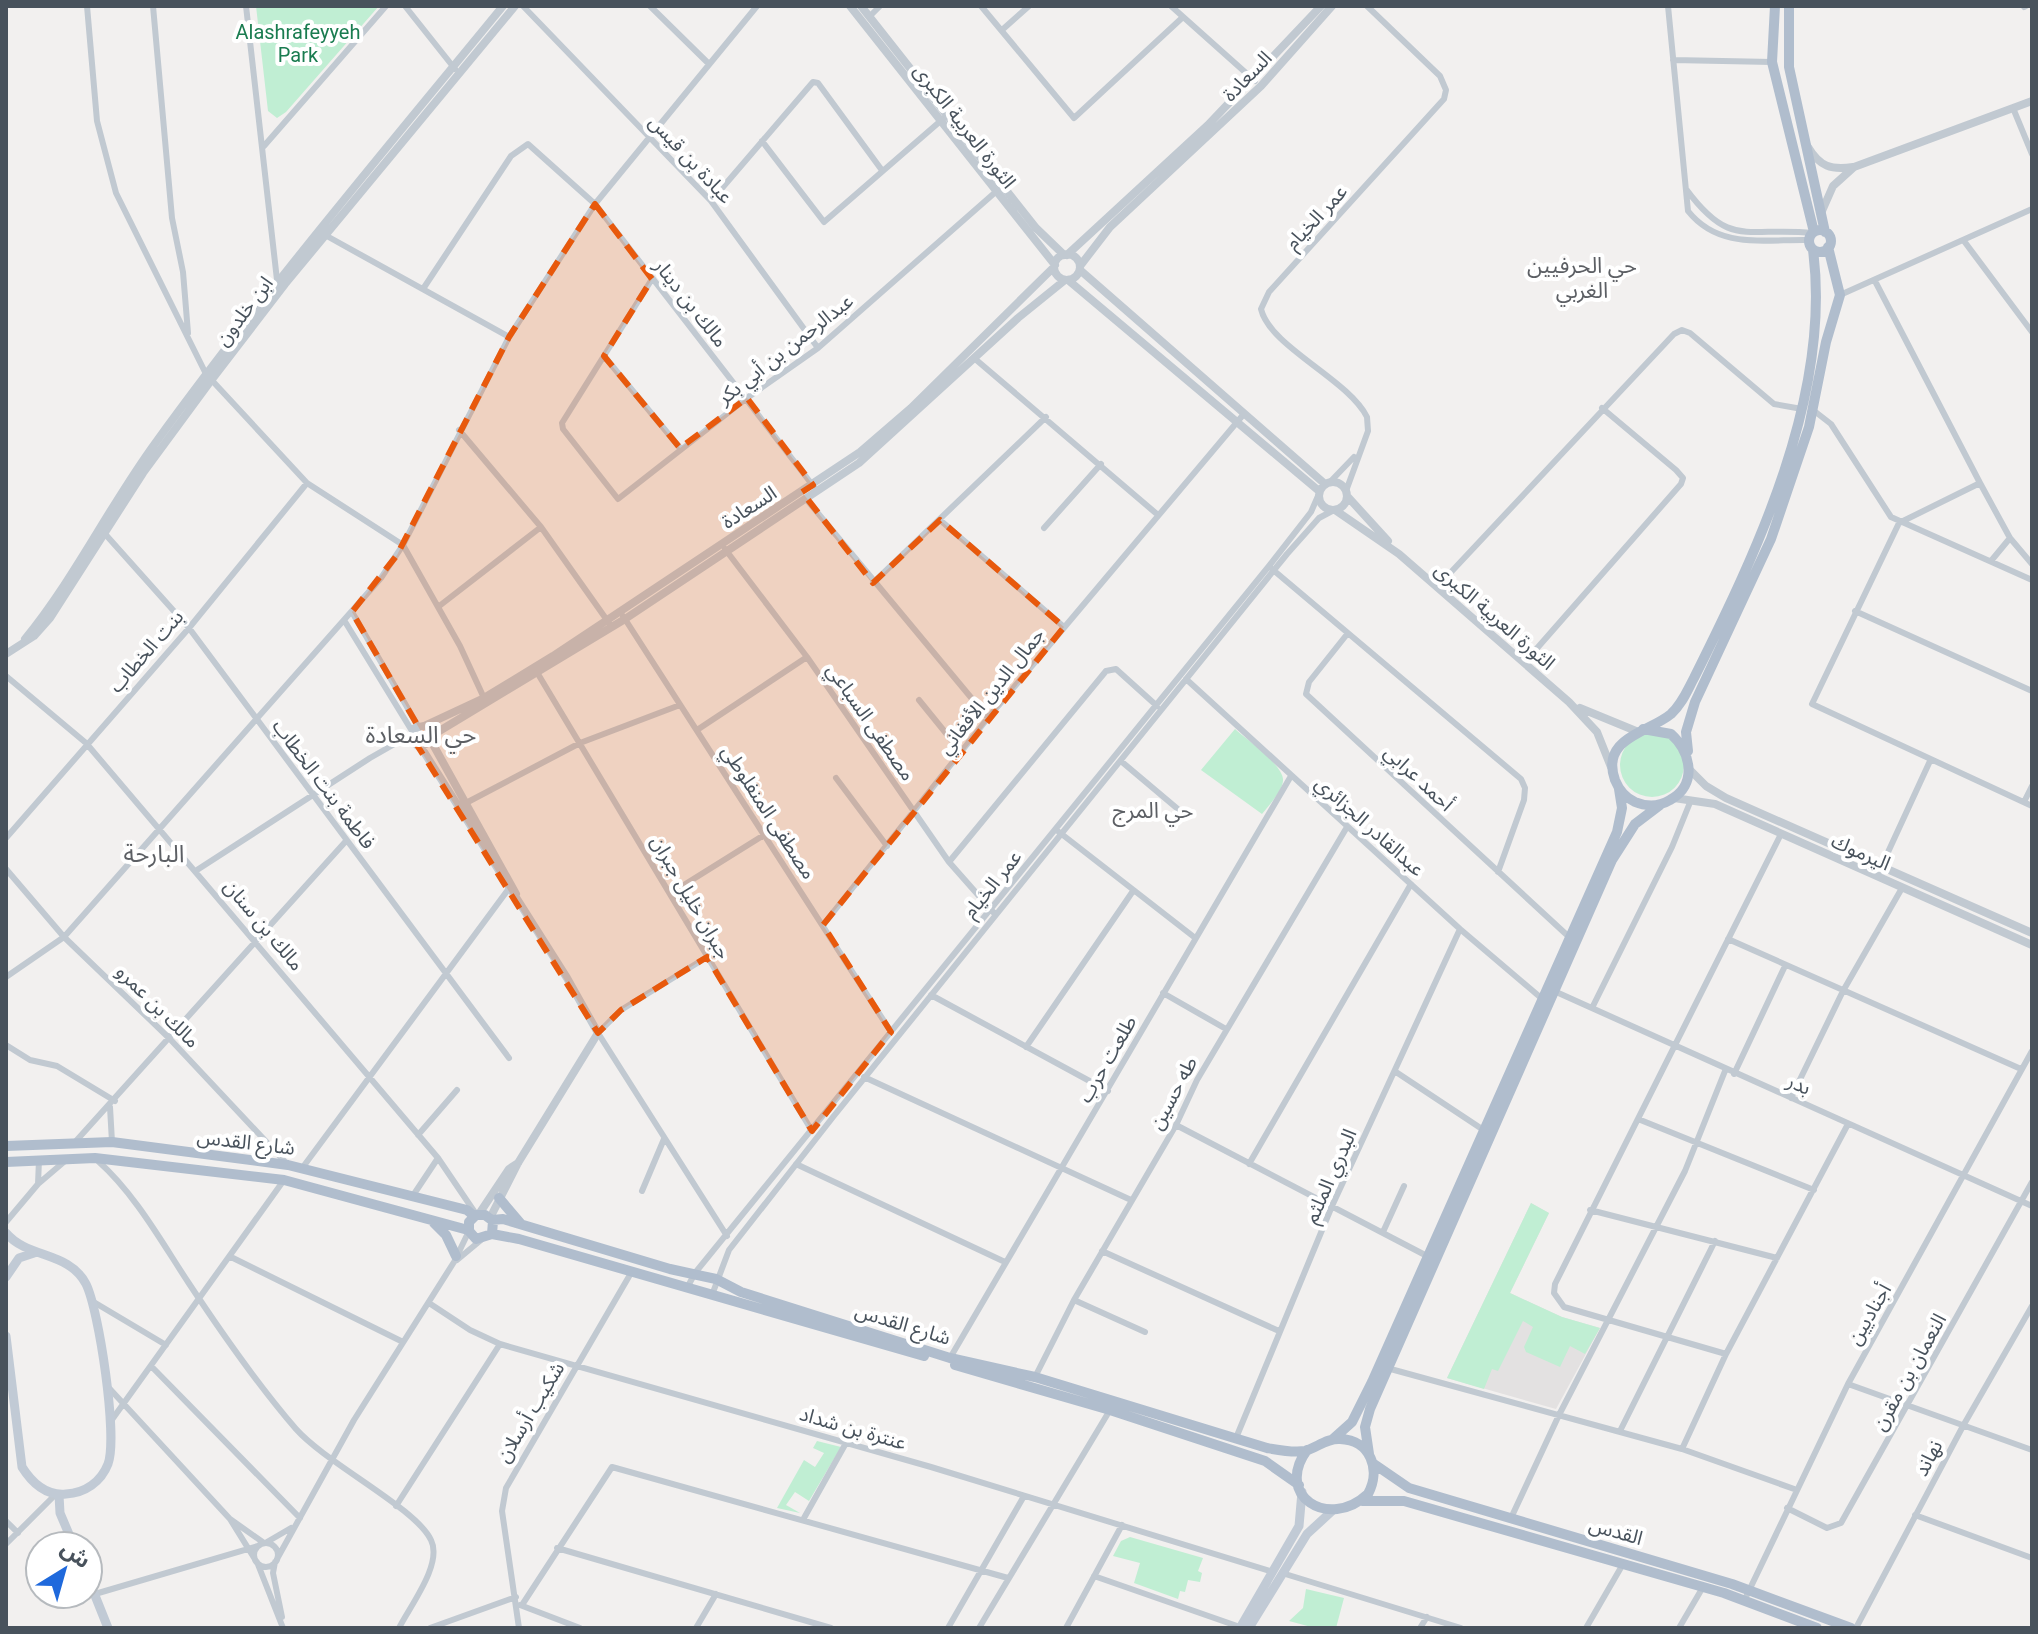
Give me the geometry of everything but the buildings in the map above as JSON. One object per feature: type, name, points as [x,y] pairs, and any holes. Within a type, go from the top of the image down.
[{"type":"main road","points":[[1243,1628],[1307,1534],[1332,1511],[1360,1501],[1373,1484],[1372,1460],[1365,1437],[1367,1418],[1387,1368],[1618,850],[1635,824],[1674,798],[1688,778],[1686,732],[1695,702],[1779,521],[1813,410],[1826,342],[1840,295],[1828,247],[1820,252],[1815,237],[1772,62],[1775,6]]},
{"type":"main road","points":[[1278,1573],[1299,1526],[1299,1466],[1307,1450],[1333,1439],[1356,1414],[1619,825],[1622,808],[1613,775],[1616,750],[1640,730],[1678,706],[1760,539],[1791,449],[1812,343],[1815,237],[1822,211],[1789,67],[1789,6]]},
{"type":"main road","points":[[1816,279],[1826,276],[1839,282]]},
{"type":"main road","points":[[1815,291],[1827,299],[1840,295]]},
{"type":"main road","points":[[1640,730],[1671,734],[1688,762]]},
{"type":"main road","points":[[1618,787],[1637,803],[1662,804]]},
{"type":"main road","name":"شارع القدس","points":[[6,1146],[112,1142],[303,1167],[414,1194],[482,1217],[522,1225],[670,1269],[716,1279],[741,1292],[950,1358],[1035,1377],[1275,1450],[1307,1450]]},
{"type":"main road","points":[[6,1162],[95,1158],[284,1180],[468,1230],[481,1240],[492,1234]]},
{"type":"main road","points":[[499,1198],[522,1225]]},
{"type":"main road","points":[[468,1230],[482,1217],[492,1234],[1110,1410],[1265,1461],[1300,1488],[1310,1504],[1332,1511]]},
{"type":"main road","points":[[429,1219],[446,1235],[455,1259]]},
{"type":"main road","points":[[6,1233],[21,1247],[69,1265],[79,1274],[92,1301],[111,1421],[110,1457],[99,1480],[76,1494],[58,1494],[38,1486],[22,1467],[8,1387],[6,1336]]},
{"type":"main road","points":[[6,1277],[19,1258],[38,1252]]},
{"type":"main road","points":[[1333,1439],[1350,1440],[1372,1460]]},
{"type":"main road","name":"القدس","points":[[1372,1460],[1409,1488],[1854,1628]]},
{"type":"main road","points":[[58,1494],[60,1513],[67,1530]]},
{"type":"main road","name":"القدس","points":[[1360,1501],[1404,1501],[1703,1587],[1747,1594],[1817,1628]]},
{"type":"street","points":[[87,6],[97,121],[107,167],[127,221],[166,301],[188,333],[208,378],[307,483],[403,545],[484,698]]},
{"type":"street","points":[[153,6],[172,218],[183,272],[188,333]]},
{"type":"street","points":[[246,6],[277,280]]},
{"type":"street","points":[[264,146],[386,6]]},
{"type":"street","points":[[405,6],[456,70]]},
{"type":"street","name":"ابن خلدون","points":[[208,378],[456,70],[503,6]]},
{"type":"street","name":"ابن خلدون","points":[[17,648],[277,280],[456,70],[515,6]]},
{"type":"street","name":"عبادة بن قيس","points":[[523,6],[711,201],[818,348]]},
{"type":"street","points":[[650,6],[709,64]]},
{"type":"street","points":[[6,977],[64,937],[381,578],[403,545],[509,337],[595,204],[757,6]]},
{"type":"street","name":"الثورة العربية الكبرى","points":[[850,6],[999,189],[1054,266]]},
{"type":"street","name":"الثورة العربية الكبرى","points":[[861,6],[943,118]]},
{"type":"street","points":[[869,17],[880,6]]},
{"type":"street","points":[[981,6],[1074,118],[1183,17]]},
{"type":"street","points":[[1002,30],[1029,6]]},
{"type":"street","points":[[1171,6],[1257,83]]},
{"type":"street","name":"السعادة","points":[[1080,268],[1110,227],[1332,6]]},
{"type":"street","name":"عمر الخيام","points":[[1347,494],[1357,455],[1368,431],[1365,412],[1274,331],[1261,309],[1269,292],[1444,99],[1446,90],[1440,76],[1367,6]]},
{"type":"street","points":[[1668,6],[1688,211],[1718,236],[1735,240],[1815,237]]},
{"type":"street","name":"السعادة","points":[[1066,255],[1257,83],[1316,8]]},
{"type":"street","points":[[1673,60],[1772,62]]},
{"type":"street","points":[[711,201],[815,81],[881,169]]},
{"type":"street","points":[[1805,142],[1823,165],[1836,169],[1854,167],[2032,101]]},
{"type":"street","points":[[2013,108],[2032,154]]},
{"type":"street","points":[[762,141],[824,222],[943,118]]},
{"type":"street","name":"مالك بن دينار","points":[[423,289],[511,156],[528,144],[595,204],[815,489]]},
{"type":"street","points":[[1822,211],[1833,186],[1854,167]]},
{"type":"street","name":"الثورة العربية الكبرى","points":[[999,189],[1045,239],[1066,255]]},
{"type":"street","name":"عبدالرحمن بن أبي بكر","points":[[604,356],[562,426],[618,499],[680,448],[818,348],[999,189]]},
{"type":"street","points":[[1686,189],[1707,217],[1721,227],[1815,237]]},
{"type":"street","points":[[1840,295],[2032,209]]},
{"type":"street","points":[[325,235],[509,337]]},
{"type":"street","points":[[1964,241],[2029,321],[2032,332]]},
{"type":"street","points":[[1240,418],[1080,268],[1075,257],[1066,255],[1054,266],[1056,274],[1240,418],[1323,488]]},
{"type":"street","name":"السعادة","points":[[940,385],[1054,266]]},
{"type":"street","points":[[1066,280],[1080,268]]},
{"type":"street","points":[[652,279],[604,356],[680,448]]},
{"type":"street","name":"السعادة","points":[[417,733],[426,744],[430,738],[625,619],[815,489],[1066,280]]},
{"type":"street","points":[[1875,281],[2010,538],[2032,564]]},
{"type":"street","points":[[1438,586],[1602,408],[1674,334],[1682,330],[1690,333],[1774,404],[1813,410],[1831,424],[1886,509],[1899,523],[2032,580]]},
{"type":"street","points":[[974,358],[1158,515]]},
{"type":"street","points":[[1525,662],[1683,478],[1602,408]]},
{"type":"street","points":[[873,583],[1046,417]]},
{"type":"street","name":"جمال الدين الأفغاني","points":[[823,925],[988,718],[1240,418]]},
{"type":"street","points":[[459,430],[541,527],[612,627]]},
{"type":"street","name":"عمر الخيام","points":[[1059,832],[1122,762],[1272,568],[1311,512],[1323,488],[1357,455]]},
{"type":"street","points":[[1044,528],[1101,464]]},
{"type":"street","name":"بنت الخطاب","points":[[6,838],[189,628],[307,483]]},
{"type":"street","points":[[1980,483],[1899,523],[1812,704],[2032,806]]},
{"type":"street","points":[[1340,484],[1347,494],[1344,505],[1335,510],[1322,505],[1323,488],[1340,484]]},
{"type":"street","name":"السعادة","points":[[197,870],[310,794],[385,748],[484,698],[606,618],[807,500],[815,489]]},
{"type":"street","name":"الثورة العربية الكبرى","points":[[1347,494],[1399,554]]},
{"type":"street","points":[[807,500],[988,718]]},
{"type":"street","name":"ابن خلدون","points":[[6,654],[50,618],[106,535],[116,508]]},
{"type":"street","name":"الثورة العربية الكبرى","points":[[1335,510],[1399,554],[1569,702],[1601,739],[1613,775]]},
{"type":"street","name":"عمر الخيام","points":[[1272,568],[1319,518],[1335,510]]},
{"type":"street","points":[[940,520],[1064,627]]},
{"type":"street","points":[[438,607],[541,527]]},
{"type":"street","name":"فاطمة بنت الخطاب","points":[[106,535],[189,628],[509,1058]]},
{"type":"street","points":[[1991,561],[2010,538]]},
{"type":"street","name":"مصطفى السباعي","points":[[725,548],[807,657],[949,862],[994,913]]},
{"type":"street","points":[[1272,568],[1501,762],[1525,788],[1498,872]]},
{"type":"street","name":"مصطفى المنفلوطي","points":[[620,610],[891,1032]]},
{"type":"street","points":[[1855,611],[2032,691]]},
{"type":"street","points":[[352,612],[417,733],[430,738],[517,898],[598,1033],[727,1236]]},
{"type":"street","points":[[344,620],[511,887]]},
{"type":"street","name":"أحمد عرابي","points":[[1348,633],[1309,682],[1306,694],[1568,936]]},
{"type":"street","points":[[697,730],[807,657]]},
{"type":"street","points":[[949,862],[1106,671],[1116,669],[1157,706]]},
{"type":"street","name":"جبران خليل جبران","points":[[538,674],[814,1134]]},
{"type":"street","name":"مالك بن سنان","points":[[6,676],[86,743],[160,827],[438,1158],[482,1217]]},
{"type":"street","name":"عمر الخيام","points":[[687,1288],[695,1273],[931,995],[1157,706],[1184,678]]},
{"type":"street","name":"عبدالقادر الجزائري","points":[[1184,678],[1460,929],[1540,997]]},
{"type":"street","points":[[919,700],[962,753]]},
{"type":"street","name":"الثورة العربية الكبرى","points":[[1569,702],[1610,723],[1640,730]]},
{"type":"street","points":[[464,804],[580,743],[680,705]]},
{"type":"street","points":[[1877,876],[1930,761]]},
{"type":"street","points":[[1122,762],[1179,810]]},
{"type":"street","name":"اليرموك","points":[[1688,762],[1706,786],[1726,798],[2032,933]]},
{"type":"street","name":"طلعت حرب","points":[[950,1358],[1291,776]]},
{"type":"street","points":[[836,778],[887,846]]},
{"type":"street","points":[[2024,802],[2032,786]]},
{"type":"street","name":"اليرموك","points":[[1674,798],[1715,804],[2032,945]]},
{"type":"street","points":[[1592,1008],[1672,847],[1691,800]]},
{"type":"street","name":"طه حسين","points":[[1035,1377],[1074,1300],[1176,1125],[1226,1029],[1347,827]]},
{"type":"street","points":[[1059,832],[1194,937]]},
{"type":"street","points":[[1726,1354],[1564,1307],[1554,1293],[1559,1272],[1781,834]]},
{"type":"street","points":[[671,893],[764,835]]},
{"type":"street","points":[[76,1141],[346,841]]},
{"type":"street","name":"مالك بن عمرو","points":[[6,869],[64,937],[169,1038],[288,1165]]},
{"type":"street","points":[[1249,1164],[1411,884]]},
{"type":"street","points":[[303,1167],[511,887]]},
{"type":"street","points":[[1791,1098],[1843,991],[1902,888]]},
{"type":"street","points":[[1026,1047],[1133,891]]},
{"type":"street","name":"عمر الخيام","points":[[712,1295],[729,1250],[796,1164],[814,1134],[891,1032],[994,913]]},
{"type":"street","name":"البدري الملثم","points":[[1236,1439],[1332,1206],[1460,929]]},
{"type":"street","points":[[1728,939],[2021,1069]]},
{"type":"street","points":[[482,1217],[499,1198],[598,1033],[621,1010],[707,957]]},
{"type":"street","points":[[1734,1074],[1785,966]]},
{"type":"street","name":"بدر","points":[[1553,991],[1725,1071],[1965,1173],[2032,1206]]},
{"type":"street","points":[[1163,993],[1226,1029]]},
{"type":"street","points":[[931,995],[1108,1091]]},
{"type":"street","points":[[6,1045],[30,1060],[57,1066],[112,1104]]},
{"type":"street","name":"أجناديين","points":[[1747,1594],[1848,1384],[2032,1051]]},
{"type":"street","points":[[1510,1519],[1606,1320],[1657,1225],[1725,1071]]},
{"type":"street","points":[[1396,1072],[1482,1129]]},
{"type":"street","points":[[864,1077],[1131,1200]]},
{"type":"street","points":[[418,1135],[457,1090]]},
{"type":"street","points":[[112,1104],[112,1142]]},
{"type":"street","points":[[1638,1119],[1814,1190]]},
{"type":"street","points":[[1682,1449],[1726,1354],[1848,1124]]},
{"type":"street","points":[[1176,1125],[1427,1256]]},
{"type":"street","points":[[642,1191],[664,1139]]},
{"type":"street","points":[[6,1222],[38,1184],[68,1158]]},
{"type":"street","points":[[95,1158],[117,1177],[199,1298],[297,1429],[331,1462],[416,1521],[431,1539],[435,1554],[399,1628]]},
{"type":"street","points":[[414,1194],[438,1158]]},
{"type":"street","points":[[38,1184],[39,1160]]},
{"type":"street","points":[[482,1217],[509,1169],[518,1163]]},
{"type":"street","points":[[796,1164],[1005,1262]]},
{"type":"street","points":[[111,1421],[284,1180]]},
{"type":"street","name":"النعمان بن مقرن","points":[[1787,1508],[1827,1528],[1841,1523],[1909,1407],[2032,1182]]},
{"type":"street","points":[[1383,1232],[1404,1186]]},
{"type":"street","points":[[1590,1210],[1777,1258]]},
{"type":"street","points":[[230,1519],[256,1562],[283,1628],[273,1573],[276,1561],[331,1462],[455,1259],[468,1230]]},
{"type":"street","points":[[455,1259],[481,1240]]},
{"type":"street","points":[[1620,1431],[1715,1241]]},
{"type":"street","points":[[1102,1251],[1279,1331]]},
{"type":"street","points":[[231,1257],[403,1342]]},
{"type":"street","name":"شكيب أرسلان","points":[[519,1628],[519,1602],[502,1511],[506,1488],[631,1273]]},
{"type":"street","points":[[1074,1300],[1145,1332]]},
{"type":"street","points":[[92,1301],[166,1345]]},
{"type":"street","name":"عنترة بن شداد","points":[[429,1303],[470,1330],[500,1344],[846,1443],[1461,1628]]},
{"type":"street","name":"نهاند","points":[[1854,1628],[1963,1426],[2029,1317],[2032,1306]]},
{"type":"street","points":[[396,1506],[500,1344]]},
{"type":"street","points":[[151,1366],[300,1518]]},
{"type":"street","points":[[1387,1368],[1682,1449],[1797,1490]]},
{"type":"street","points":[[1848,1384],[2032,1450]]},
{"type":"street","points":[[106,1385],[230,1519],[262,1544],[276,1548],[276,1561]]},
{"type":"street","points":[[979,1628],[1110,1410]]},
{"type":"street","points":[[804,1518],[846,1443]]},
{"type":"street","points":[[430,1628],[519,1602],[612,1467],[804,1518],[1008,1578]]},
{"type":"street","points":[[6,1544],[58,1494]]},
{"type":"street","points":[[948,1628],[1024,1496]]},
{"type":"street","points":[[1915,1515],[2032,1558]]},
{"type":"street","points":[[6,1521],[18,1533]]},
{"type":"street","points":[[1066,1628],[1122,1525]]},
{"type":"street","points":[[104,1591],[249,1550],[294,1526]]},
{"type":"street","points":[[256,1562],[262,1544]]},
{"type":"street","points":[[557,1548],[831,1628]]},
{"type":"street","points":[[256,1562],[266,1567],[276,1561]]},
{"type":"street","points":[[1586,1628],[1623,1564]]},
{"type":"street","points":[[1094,1576],[1243,1628]]},
{"type":"street","points":[[1679,1628],[1703,1587]]},
{"type":"street","points":[[696,1628],[716,1594]]},
{"type":"street","points":[[519,1602],[580,1628]]},
{"type":"street","points":[[1420,1628],[1427,1617]]},
{"type":"highlighted area","points":[[595,204],[652,279],[604,356],[680,448],[747,398],[813,485],[802,492],[873,583],[940,520],[1064,627],[823,925],[891,1032],[812,1131],[707,957],[621,1010],[598,1033],[417,745],[430,747],[352,612],[397,555],[509,337]]},
{"type":"shaded area","points":[[1531,1203],[1549,1213],[1510,1293],[1562,1317],[1600,1328],[1556,1409],[1447,1378]]},
{"type":"green space","name":"Alashrafeyyeh Park","points":[[256,6],[379,6],[286,112],[277,118],[268,111]]},
{"type":"green space","points":[[1235,729],[1272,761],[1282,775],[1280,790],[1262,814],[1201,770]]},
{"type":"green space","points":[[1652,733],[1670,739],[1678,747],[1684,765],[1678,783],[1670,791],[1652,797],[1634,791],[1626,783],[1620,765],[1626,747],[1634,739]]},
{"type":"green space","points":[[1531,1203],[1549,1213],[1510,1293],[1562,1317],[1600,1328],[1585,1354],[1570,1346],[1560,1367],[1526,1352],[1524,1347],[1533,1327],[1523,1321],[1498,1371],[1492,1369],[1484,1389],[1447,1378]]},
{"type":"green space","points":[[817,1441],[841,1447],[809,1501],[795,1492],[786,1505],[800,1513],[777,1508],[804,1460],[815,1467],[824,1453],[813,1448]]},
{"type":"green space","points":[[1130,1537],[1203,1558],[1198,1571],[1202,1573],[1200,1582],[1188,1580],[1185,1592],[1180,1591],[1178,1599],[1134,1583],[1140,1563],[1113,1556],[1121,1541]]},
{"type":"green space","points":[[1306,1589],[1344,1598],[1336,1628],[1315,1628],[1289,1621],[1303,1608]]},
{"type":"district","name":"حي الحرفيين الغربي","points":[[1582,278]]},
{"type":"district","name":"حي السعادة","points":[[421,735]]},
{"type":"district","name":"حي المرج","points":[[1153,810]]},
{"type":"district","name":"البارحة","points":[[154,854]]}]
